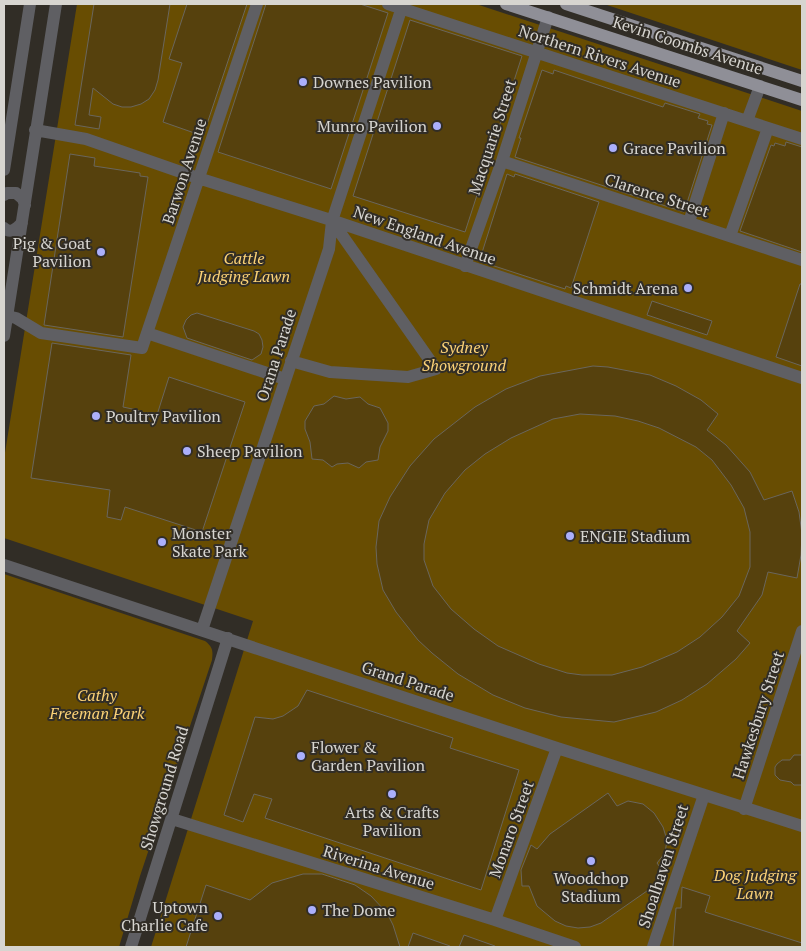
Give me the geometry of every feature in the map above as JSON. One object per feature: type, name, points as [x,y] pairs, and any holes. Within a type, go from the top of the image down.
[{"type":"main road","name":"Kevin Coombs Avenue","points":[[506,4],[802,100]]},
{"type":"main road","name":"Kevin Coombs Avenue","points":[[566,4],[802,81]]},
{"type":"street","points":[[4,170],[30,4]]},
{"type":"street","points":[[4,336],[56,4]]},
{"type":"street","name":"Barwon Avenue","points":[[7,316],[16,318],[41,333],[142,348],[257,4]]},
{"type":"street","name":"Northern Rivers Avenue","points":[[388,4],[402,6],[802,139]]},
{"type":"street","name":"Orana Parade","points":[[202,630],[329,248],[332,221],[402,6]]},
{"type":"street","name":"Macquarie Street","points":[[465,266],[502,161],[548,17]]},
{"type":"street","points":[[747,121],[760,86]]},
{"type":"street","points":[[689,222],[724,113]]},
{"type":"street","points":[[730,236],[768,128]]},
{"type":"street","name":"New England Avenue","points":[[35,130],[86,139],[198,178],[802,378]]},
{"type":"street","name":"Clarence Street","points":[[502,161],[802,260]]},
{"type":"street","points":[[4,195],[16,193],[23,199],[25,205]]},
{"type":"street","points":[[291,360],[330,372],[408,377],[436,369],[332,221]]},
{"type":"street","points":[[4,228],[7,231],[13,231],[22,223]]},
{"type":"street","points":[[147,333],[285,379]]},
{"type":"street","name":"Grand Parade","points":[[4,565],[557,748],[802,826]]},
{"type":"street","name":"Hawkesbury Street","points":[[744,809],[797,666],[802,631]]},
{"type":"street","name":"Showground Road","points":[[131,947],[228,638]]},
{"type":"street","name":"Monaro Street","points":[[494,920],[557,748]]},
{"type":"street","name":"Shoalhaven Street","points":[[653,947],[704,795]]},
{"type":"street","name":"Riverina Avenue","points":[[172,819],[575,947]]},
{"type":"green space","name":"Sydney Showground","points":[[77,4],[476,4],[802,111],[802,947],[151,947],[253,621],[4,538],[4,459]]},
{"type":"green space","points":[[604,4],[802,4],[802,70]]},
{"type":"green space","name":"Cathy Freeman Park","points":[[4,574],[205,641],[212,649],[212,660],[140,876],[119,947],[4,947]]},
{"type":"building","points":[[94,4],[170,4],[155,90],[149,99],[141,104],[122,107],[113,104],[93,88],[89,115],[101,117],[99,129],[75,125]]},
{"type":"building","points":[[187,4],[247,4],[203,136],[163,122],[182,63],[169,59]]},
{"type":"building","name":"Downes Pavilion","points":[[266,4],[360,4],[388,13],[331,189],[218,152]]},
{"type":"building","name":"Munro Pavilion","points":[[410,20],[522,56],[465,232],[353,196]]},
{"type":"building","name":"Grace Pavilion","points":[[542,70],[553,74],[554,70],[663,107],[665,103],[700,114],[698,118],[708,121],[707,124],[712,125],[684,212],[515,157],[521,138],[519,138]]},
{"type":"building","points":[[786,142],[802,147],[802,252],[740,231],[771,145],[774,146],[775,143],[785,146]]},
{"type":"building","name":"Pig & Goat Pavilion","points":[[70,154],[95,158],[94,166],[140,173],[140,176],[148,177],[123,337],[44,325]]},
{"type":"building","points":[[507,174],[514,177],[515,174],[599,202],[571,288],[566,286],[565,289],[485,263],[486,260],[480,259]]},
{"type":"building","points":[[800,284],[802,284],[802,366],[776,357]]},
{"type":"building","points":[[652,301],[712,321],[707,335],[647,315]]},
{"type":"building","points":[[197,313],[259,334],[263,347],[261,354],[252,360],[187,338],[183,327],[191,315]]},
{"type":"building","points":[[52,343],[131,355],[123,407],[137,410],[156,418],[169,377],[245,402],[202,532],[125,507],[121,520],[107,517],[110,490],[31,478]]},
{"type":"building","points":[[593,366],[608,367],[650,375],[676,386],[701,400],[718,414],[707,430],[726,445],[750,472],[764,500],[792,491],[799,512],[802,534],[797,578],[768,572],[762,595],[737,631],[750,643],[736,659],[707,684],[682,700],[656,712],[614,722],[561,717],[525,708],[493,695],[458,674],[418,640],[396,612],[383,590],[377,564],[376,547],[379,521],[390,497],[410,466],[434,439],[475,407],[506,389],[540,376]],"holes":[[[580,414],[615,416],[659,428],[696,447],[712,460],[731,485],[744,508],[750,532],[750,567],[739,596],[722,617],[700,637],[677,652],[642,667],[612,675],[567,673],[539,664],[498,646],[451,609],[433,586],[424,560],[424,544],[429,520],[445,493],[465,470],[485,454],[511,438],[553,419]]]},
{"type":"building","points":[[334,396],[346,399],[360,397],[368,404],[380,408],[388,423],[388,431],[380,447],[378,460],[366,462],[359,468],[348,463],[337,464],[332,467],[323,460],[312,459],[305,421],[314,406],[324,404]]},
{"type":"building","points":[[307,690],[453,738],[450,748],[519,770],[481,890],[265,818],[272,799],[254,794],[243,822],[224,815],[255,717],[273,719],[283,716],[298,706]]},
{"type":"building","points":[[794,755],[802,755],[802,785],[794,785],[791,782],[780,780],[775,775],[777,764],[782,760],[790,760]]},
{"type":"building","name":"Woodchop Stadium","points":[[608,793],[617,806],[628,801],[643,804],[654,813],[663,827],[667,840],[665,853],[657,863],[667,877],[601,923],[590,927],[566,926],[555,921],[537,906],[529,886],[522,886],[521,870],[531,845],[537,849],[550,834]]},
{"type":"building","name":"The Dome","points":[[303,874],[322,874],[355,885],[371,896],[387,913],[400,947],[186,947],[206,885],[250,900],[272,883]]},
{"type":"building","points":[[682,887],[710,896],[705,912],[802,943],[802,947],[673,947],[676,908],[681,908]]},
{"type":"building","points":[[413,933],[450,946],[408,947]]},
{"type":"building","points":[[464,935],[495,946],[459,947]]},
{"type":"place","name":"Downes Pavilion","points":[[303,82]]},
{"type":"place","name":"Munro Pavilion","points":[[437,126]]},
{"type":"place","name":"Grace Pavilion","points":[[613,148]]},
{"type":"place","name":"Pig & Goat Pavilion","points":[[101,252]]},
{"type":"place","name":"Schmidt Arena","points":[[688,288]]},
{"type":"place","name":"Poultry Pavilion","points":[[96,416]]},
{"type":"place","name":"Sheep Pavilion","points":[[187,451]]},
{"type":"place","name":"ENGIE Stadium","points":[[570,536]]},
{"type":"place","name":"Monster Skate Park","points":[[162,542]]},
{"type":"place","name":"Flower & Garden Pavilion","points":[[301,756]]},
{"type":"place","name":"Arts & Crafts Pavilion","points":[[392,794]]},
{"type":"place","name":"Woodchop Stadium","points":[[591,861]]},
{"type":"place","name":"The Dome","points":[[312,910]]},
{"type":"place","name":"Uptown Charlie Cafe","points":[[218,916]]},
{"type":"park label","name":"Cattle Judging Lawn","points":[[244,267]]},
{"type":"park label","name":"Dog Judging Lawn","points":[[755,884]]}]
